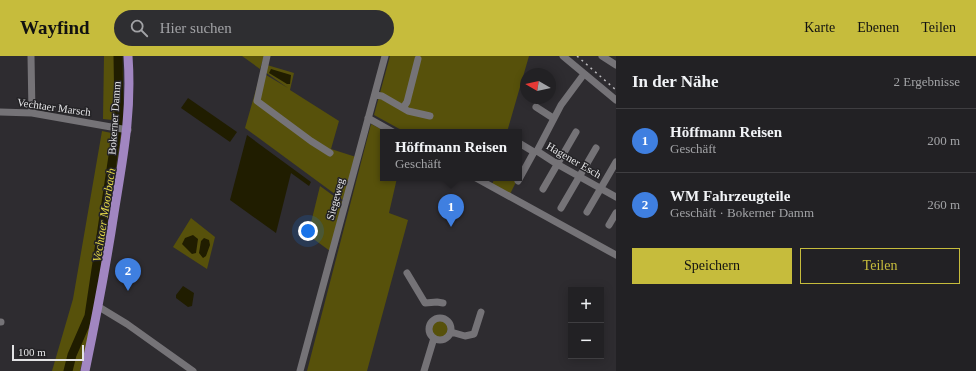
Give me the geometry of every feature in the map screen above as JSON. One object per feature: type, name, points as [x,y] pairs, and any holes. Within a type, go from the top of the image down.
[{"type":"main road","name":"Bokerner Damm","points":[[85,371],[99,307],[124,129],[130,82],[128,56]]},
{"type":"street","points":[[31,56],[32,113]]},
{"type":"street","points":[[267,56],[258,101],[311,141],[330,153]]},
{"type":"street","name":"Siegeweg","points":[[300,371],[385,56]]},
{"type":"street","points":[[563,56],[616,100]]},
{"type":"street","points":[[602,56],[616,65]]},
{"type":"street","points":[[403,108],[418,59]]},
{"type":"street","name":"Hagener Esch","points":[[584,74],[567,94],[536,151],[616,197]]},
{"type":"street","points":[[374,95],[382,96],[408,111],[430,116]]},
{"type":"street","points":[[536,107],[553,118]]},
{"type":"street","name":"Vechtaer Marsch","points":[[0,112],[32,113],[124,129]]},
{"type":"street","points":[[368,118],[388,129]]},
{"type":"street","points":[[543,189],[576,132]]},
{"type":"street","points":[[522,144],[536,151],[522,174]]},
{"type":"street","points":[[561,208],[596,148]]},
{"type":"street","points":[[587,212],[616,162]]},
{"type":"street","points":[[481,181],[616,255]]},
{"type":"street","points":[[609,225],[616,213]]},
{"type":"street","points":[[407,273],[424,303],[443,303]]},
{"type":"street","points":[[99,307],[127,324],[193,371]]},
{"type":"street","points":[[451,332],[465,336],[474,334],[481,312]]},
{"type":"street","points":[[424,371],[434,338],[429,329],[430,324],[434,320],[440,318],[445,319],[451,327],[451,332]]},
{"type":"street","points":[[434,338],[444,339],[451,332]]},
{"type":"shaded area","points":[[104,56],[121,56],[123,75],[122,121],[103,119]]},
{"type":"shaded area","points":[[242,56],[264,56],[260,69]]},
{"type":"shaded area","points":[[390,56],[529,56],[526,68],[520,68],[520,87],[508,129],[400,129],[374,115]]},
{"type":"shaded area","points":[[267,65],[294,73],[290,90],[339,121],[331,149],[356,157],[343,200],[245,128],[261,72],[288,88],[265,72]]},
{"type":"shaded area","points":[[271,69],[291,75],[290,84],[287,84],[269,73]]},
{"type":"shaded area","points":[[188,98],[237,132],[230,142],[181,108]]},
{"type":"shaded area","points":[[371,124],[381,129],[380,181],[396,181],[389,213],[408,220],[367,371],[307,371]]},
{"type":"shaded area","points":[[102,131],[121,135],[93,316],[80,371],[52,371],[73,299]]},
{"type":"shaded area","points":[[247,135],[311,182],[309,186],[291,173],[276,233],[230,200]]},
{"type":"shaded area","points":[[494,181],[516,181],[510,194],[492,184]]},
{"type":"shaded area","points":[[320,186],[342,202],[330,251],[308,235]]},
{"type":"shaded area","points":[[191,218],[215,237],[207,269],[173,247]]},
{"type":"shaded area","points":[[193,235],[198,239],[196,253],[192,254],[182,244],[185,238]]},
{"type":"shaded area","points":[[204,238],[209,240],[210,245],[206,256],[203,258],[199,253],[201,241]]},
{"type":"shaded area","points":[[183,286],[194,293],[192,306],[188,307],[176,298],[176,295]]},
{"type":"shaded area","points":[[437,321],[443,321],[448,326],[446,335],[443,337],[437,337],[432,332],[432,326]]},
{"type":"waterway","name":"Vechtaer Moorbach","points":[[68,371],[72,355],[89,316],[119,116],[118,56]]},
{"type":"railway","points":[[577,56],[616,90]]},
{"type":"place","name":"Höffmann Reisen","points":[[451,227]]},
{"type":"place","name":"WM Fahrzeugteile","points":[[128,291]]}]
